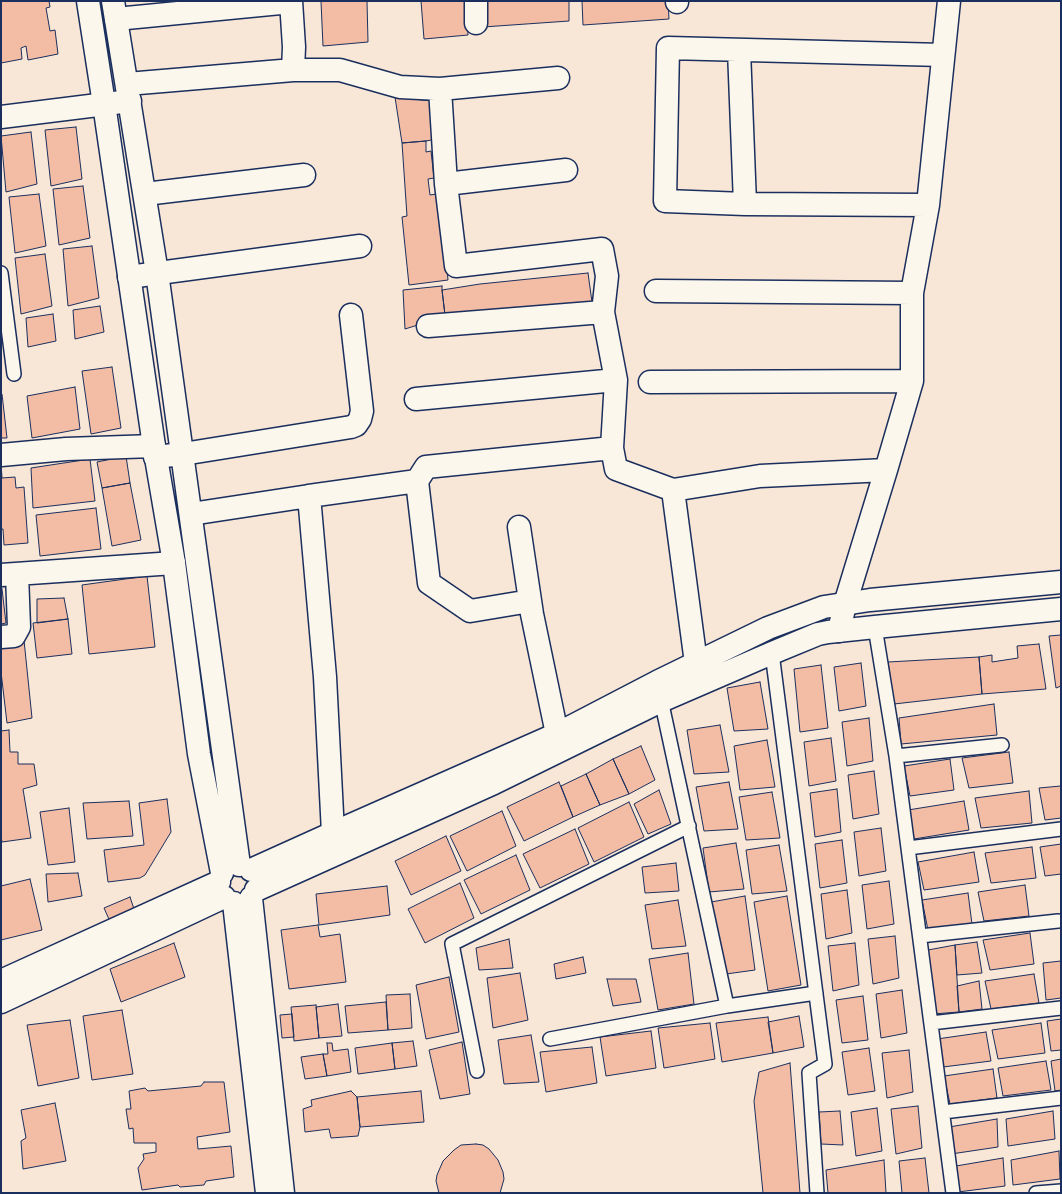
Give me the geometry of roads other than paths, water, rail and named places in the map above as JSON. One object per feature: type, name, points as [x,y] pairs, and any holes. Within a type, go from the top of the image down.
[{"type":"street","points":[[88,1],[155,451],[174,563],[199,754],[237,885],[267,1193]]},
{"type":"street","points":[[476,1],[476,24]]},
{"type":"street","points":[[839,631],[845,604],[912,381],[912,293],[928,205],[949,1]]},
{"type":"street","points":[[283,1193],[237,885],[191,514],[157,273],[115,10],[291,2],[294,47],[293,70]]},
{"type":"street","points":[[928,205],[745,204],[665,201],[668,48],[944,55]]},
{"type":"street","points":[[739,50],[745,204]]},
{"type":"street","points":[[1,117],[104,104],[129,92],[293,70],[340,70],[400,87],[440,89],[558,78]]},
{"type":"street","points":[[440,89],[446,184],[456,266],[602,249],[607,276],[603,312],[616,380],[612,448],[616,469],[673,490],[760,476],[886,470]]},
{"type":"street","points":[[446,184],[566,170]]},
{"type":"street","points":[[145,194],[304,175]]},
{"type":"street","points":[[129,277],[360,246]]},
{"type":"street","points":[[656,291],[912,293]]},
{"type":"street","points":[[428,326],[603,312]]},
{"type":"street","points":[[1,455],[66,449],[155,451],[182,454],[356,425],[360,419],[362,411],[351,315]]},
{"type":"street","points":[[416,399],[616,380]]},
{"type":"street","points":[[650,382],[912,381]]},
{"type":"street","points":[[530,601],[470,611],[429,583],[417,481],[426,467],[612,448]]},
{"type":"street","points":[[191,514],[417,481]]},
{"type":"street","points":[[673,490],[696,663]]},
{"type":"street","points":[[309,496],[325,677],[333,833]]},
{"type":"street","points":[[518,527],[530,601],[557,734]]},
{"type":"street","points":[[1,637],[14,636],[19,627],[9,575],[174,563]]},
{"type":"street","points":[[1,981],[494,783],[659,692],[696,663],[768,628],[824,607],[886,599],[1061,582]]},
{"type":"street","points":[[1,1002],[237,885],[333,833],[557,734],[659,692],[818,634],[1061,609]]},
{"type":"lane","points":[[1,273],[14,374]]},
{"type":"lane","points":[[875,627],[896,756],[953,1193]]},
{"type":"lane","points":[[772,652],[825,1064],[809,1073],[817,1193]]},
{"type":"lane","points":[[659,692],[727,1006]]},
{"type":"lane","points":[[896,756],[1002,745]]},
{"type":"lane","points":[[478,1071],[452,944],[689,826]]},
{"type":"lane","points":[[908,848],[1061,829]]},
{"type":"lane","points":[[920,936],[1058,921]]},
{"type":"lane","points":[[550,1039],[727,1006],[816,993]]},
{"type":"lane","points":[[931,1023],[1061,1008]]},
{"type":"lane","points":[[943,1112],[1061,1098]]},
{"type":"lane","points":[[1036,1193],[1061,1191]]}]
